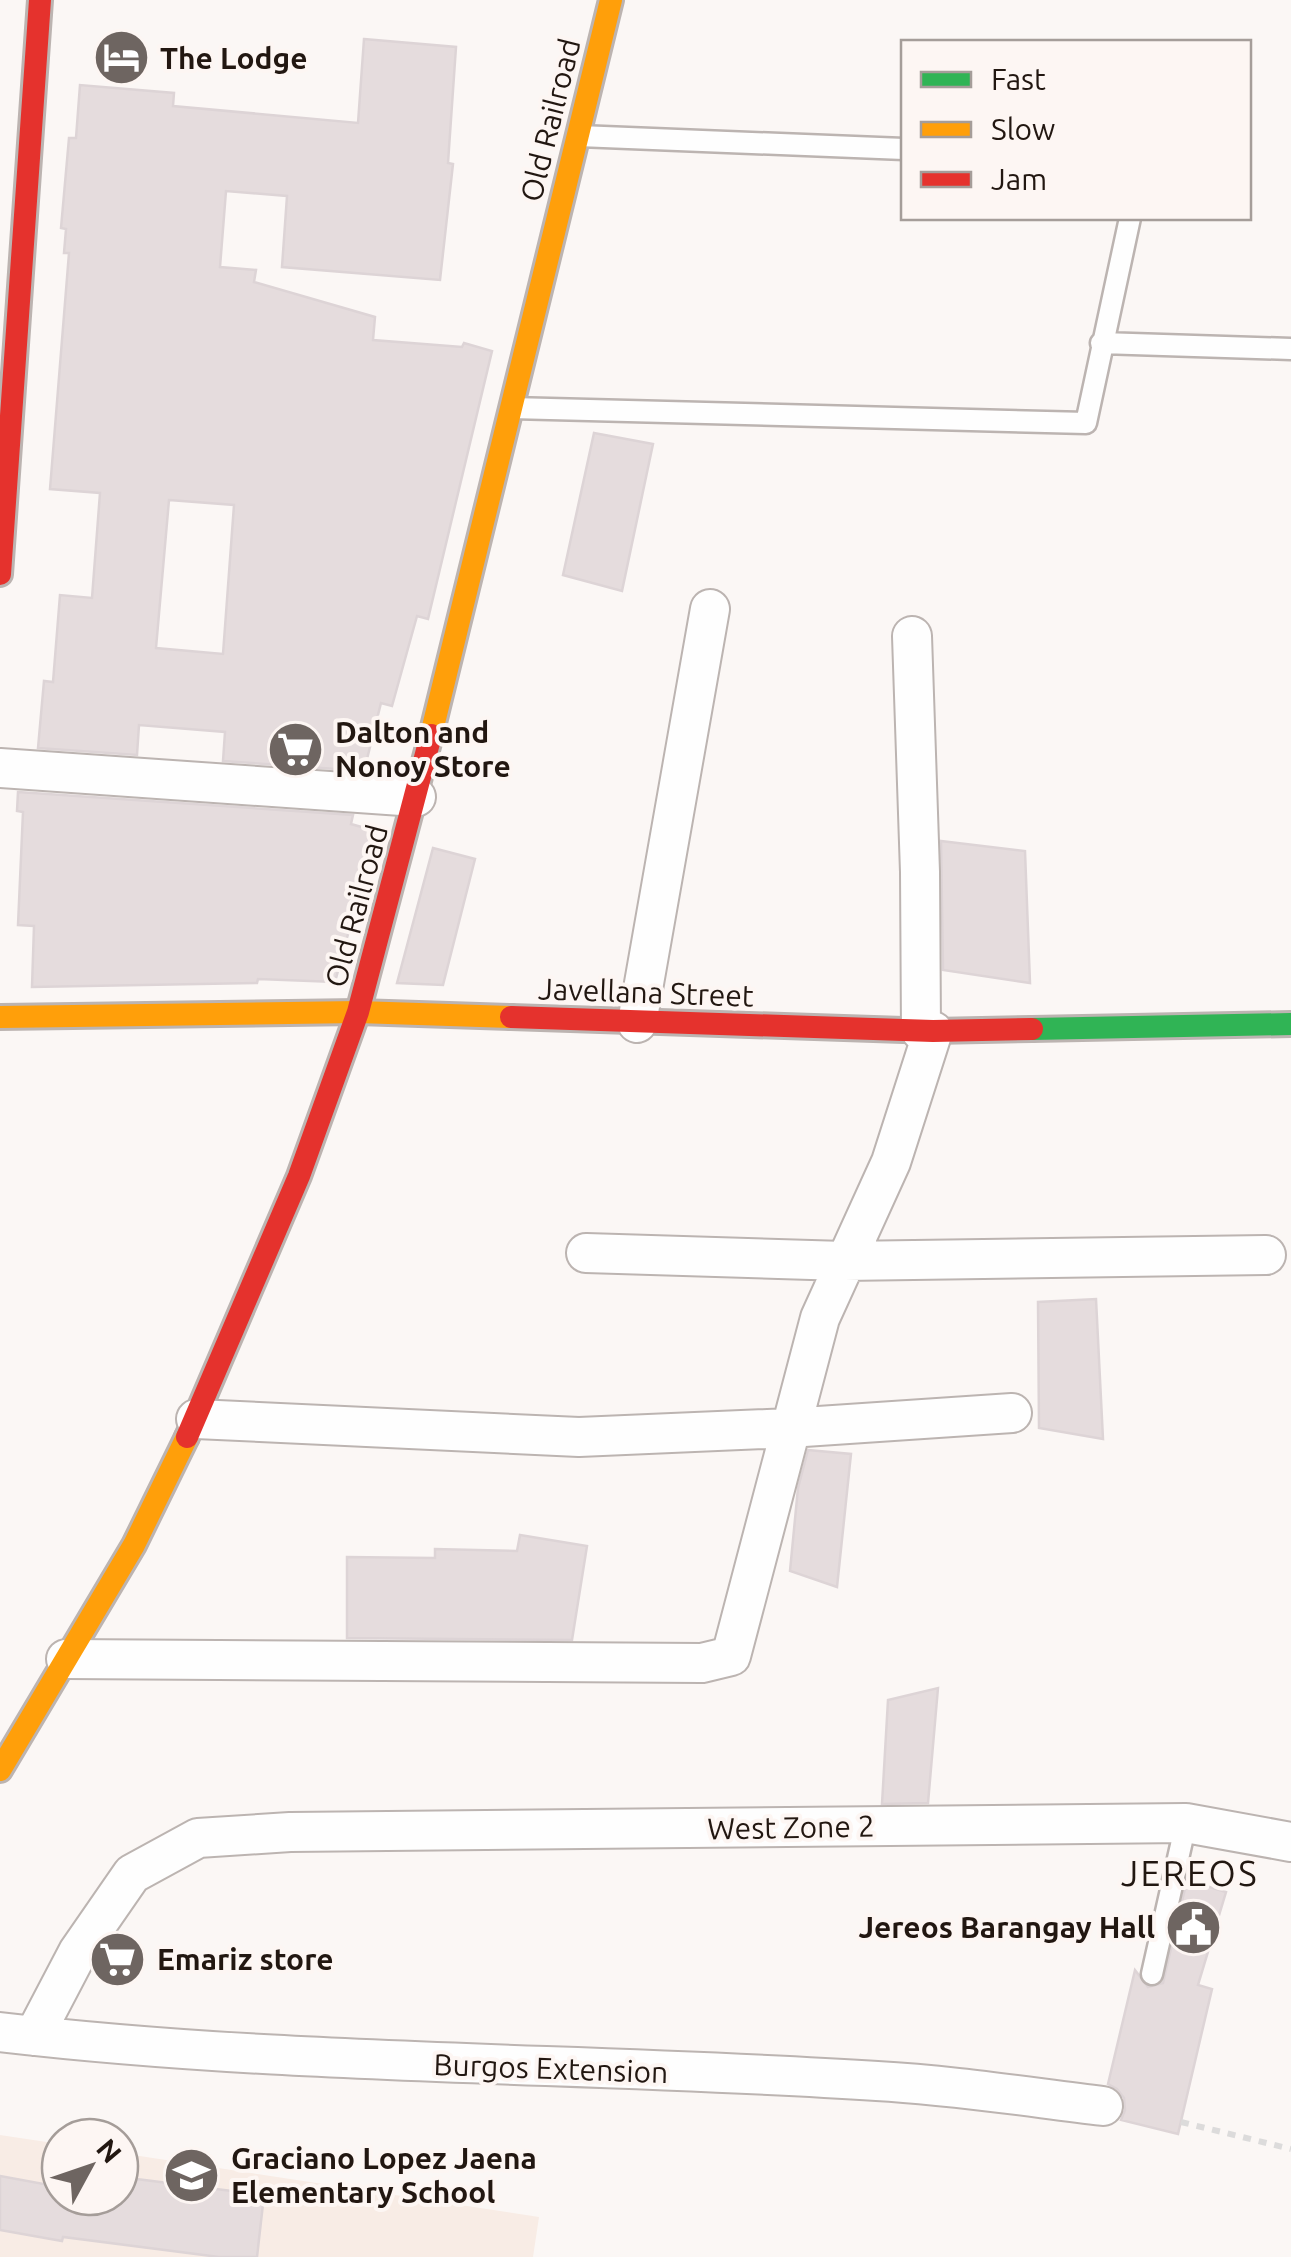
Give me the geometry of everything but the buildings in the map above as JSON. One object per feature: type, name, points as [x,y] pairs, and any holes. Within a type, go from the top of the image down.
[{"type":"street","points":[[0,574],[40,0]]},
{"type":"street","name":"Old Railroad","points":[[0,1770],[134,1545],[196,1418],[299,1176],[358,1012],[416,797],[508,408],[611,0]]},
{"type":"street","points":[[636,1023],[710,610]]},
{"type":"street","points":[[66,1659],[702,1663],[731,1656],[820,1318],[892,1162],[928,1031],[912,636]]},
{"type":"street","points":[[0,768],[416,797]]},
{"type":"street","name":"Javellana Street","points":[[0,1017],[358,1012],[928,1031],[1291,1024]]},
{"type":"street","points":[[586,1254],[844,1261],[1266,1255]]},
{"type":"street","points":[[196,1418],[579,1436],[789,1428],[1012,1413]]},
{"type":"street","name":"West Zone 2","points":[[17,2034],[132,1874],[198,1838],[290,1832],[1186,1823],[1291,1842]]},
{"type":"street","name":"Burgos Extension","points":[[17,2034],[385,2062],[879,2081],[1102,2106]]},
{"type":"lane","points":[[577,136],[901,150]]},
{"type":"lane","points":[[2,204],[28,206]]},
{"type":"lane","points":[[508,408],[1086,423],[1130,220]]},
{"type":"lane","points":[[1102,343],[1291,350]]},
{"type":"lane","points":[[1152,1974],[1186,1823]]},
{"type":"path","points":[[1180,2122],[1291,2149]]},
{"type":"shaded area","name":"Graciano Lopez Jaena Elementary School","points":[[0,2135],[40,2141],[40,2217],[140,2217],[140,2156],[539,2217],[533,2257],[0,2257]]},
{"type":"traffic: fast","points":[[1032,1029],[1291,1024]]},
{"type":"traffic: slow","points":[[431,735],[611,0]]},
{"type":"traffic: slow","points":[[0,1017],[358,1012],[511,1017]]},
{"type":"traffic: slow","points":[[0,1770],[134,1545],[187,1437]]},
{"type":"traffic: jam","points":[[0,574],[40,0]]},
{"type":"traffic: jam","points":[[187,1437],[299,1176],[358,1012],[431,735]]},
{"type":"traffic: jam","points":[[511,1017],[933,1031],[1032,1029]]},
{"type":"place","name":"The Lodge","points":[[121,58]]},
{"type":"place","name":"Dalton and Nonoy Store","points":[[296,749]]},
{"type":"place","name":"Jereos Barangay Hall","points":[[1194,1927]]},
{"type":"place","name":"Emariz store","points":[[118,1959]]},
{"type":"place","name":"Graciano Lopez Jaena Elementary School","points":[[192,2175]]},
{"type":"district","name":"JEREOS","points":[[1190,1873]]}]
